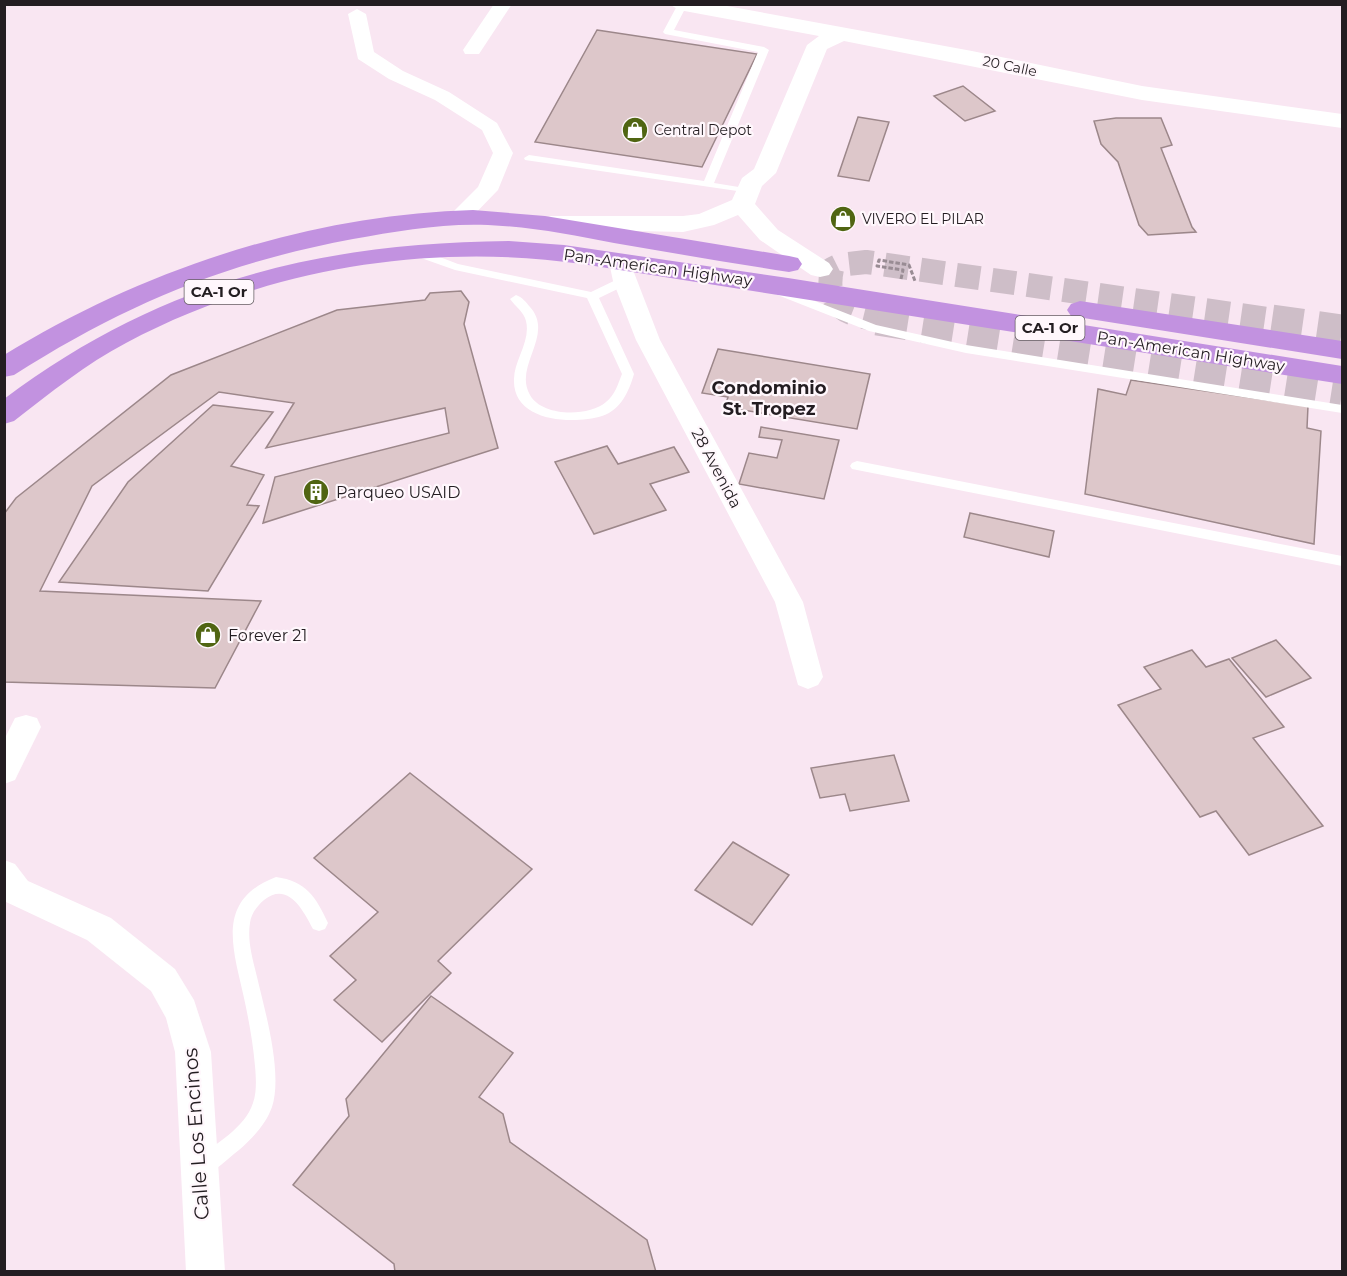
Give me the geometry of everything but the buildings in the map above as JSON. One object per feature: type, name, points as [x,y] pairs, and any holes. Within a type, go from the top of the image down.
[{"type":"highway","name":"Pan-American Highway","points":[[4,368],[79,323],[127,299],[177,279],[274,249],[326,238],[458,218],[548,224],[1342,350]]},
{"type":"highway","name":"Pan-American Highway","points":[[4,414],[33,389],[75,361],[122,333],[170,311],[220,291],[288,271],[352,258],[411,250],[509,249],[622,272],[757,282],[1342,375]]},
{"type":"main road","name":"20 Calle","points":[[680,5],[972,58],[1142,93],[1342,121]]},
{"type":"main road","points":[[796,27],[802,33],[802,43],[746,170],[747,193],[769,235],[820,268]]},
{"type":"main road","points":[[548,224],[684,225],[705,220],[747,193],[764,173],[818,45],[839,35]]},
{"type":"street","points":[[472,50],[504,4]]},
{"type":"street","points":[[357,14],[365,55],[396,75],[442,96],[490,127],[503,153],[487,190],[458,218]]},
{"type":"street","name":"28 Avenida","points":[[622,272],[648,340],[789,603],[808,677]]},
{"type":"street","points":[[4,771],[26,727]]},
{"type":"street","name":"Calle Los Encinos","points":[[4,874],[16,891],[99,930],[163,980],[182,1012],[193,1052],[206,1272]]},
{"type":"lane","points":[[680,5],[668,32],[764,50],[708,185]]},
{"type":"lane","points":[[529,158],[747,193]]},
{"type":"lane","points":[[411,250],[436,263],[567,287],[592,296],[628,374],[621,394],[608,409],[583,418],[554,416],[536,408],[525,397],[520,382],[533,325],[530,313],[516,299]]},
{"type":"lane","points":[[592,296],[622,272]]},
{"type":"lane","points":[[757,282],[873,328],[966,349],[1342,409]]},
{"type":"lane","points":[[857,466],[1342,561]]},
{"type":"lane","points":[[200,1168],[246,1132],[263,1105],[265,1077],[261,1032],[241,945],[241,923],[248,905],[260,894],[276,885],[290,887],[308,902],[319,923]]},
{"type":"path","points":[[903,270],[877,266],[879,261],[909,265]]},
{"type":"tunnel","points":[[887,321],[863,317],[843,309],[836,303],[830,283],[832,269],[840,265],[866,262],[1282,321]]},
{"type":"tunnel","points":[[877,320],[1342,393]]},
{"type":"tunnel","points":[[1272,320],[1342,330]]},
{"type":"place","name":"Central Depot","points":[[635,130]]},
{"type":"place","name":"VIVERO EL PILAR","points":[[843,219]]},
{"type":"place","name":"Parqueo USAID","points":[[316,492]]},
{"type":"place","name":"Forever 21","points":[[208,635]]},
{"type":"district","name":"Condominio St. Tropez","points":[[769,398]]}]
